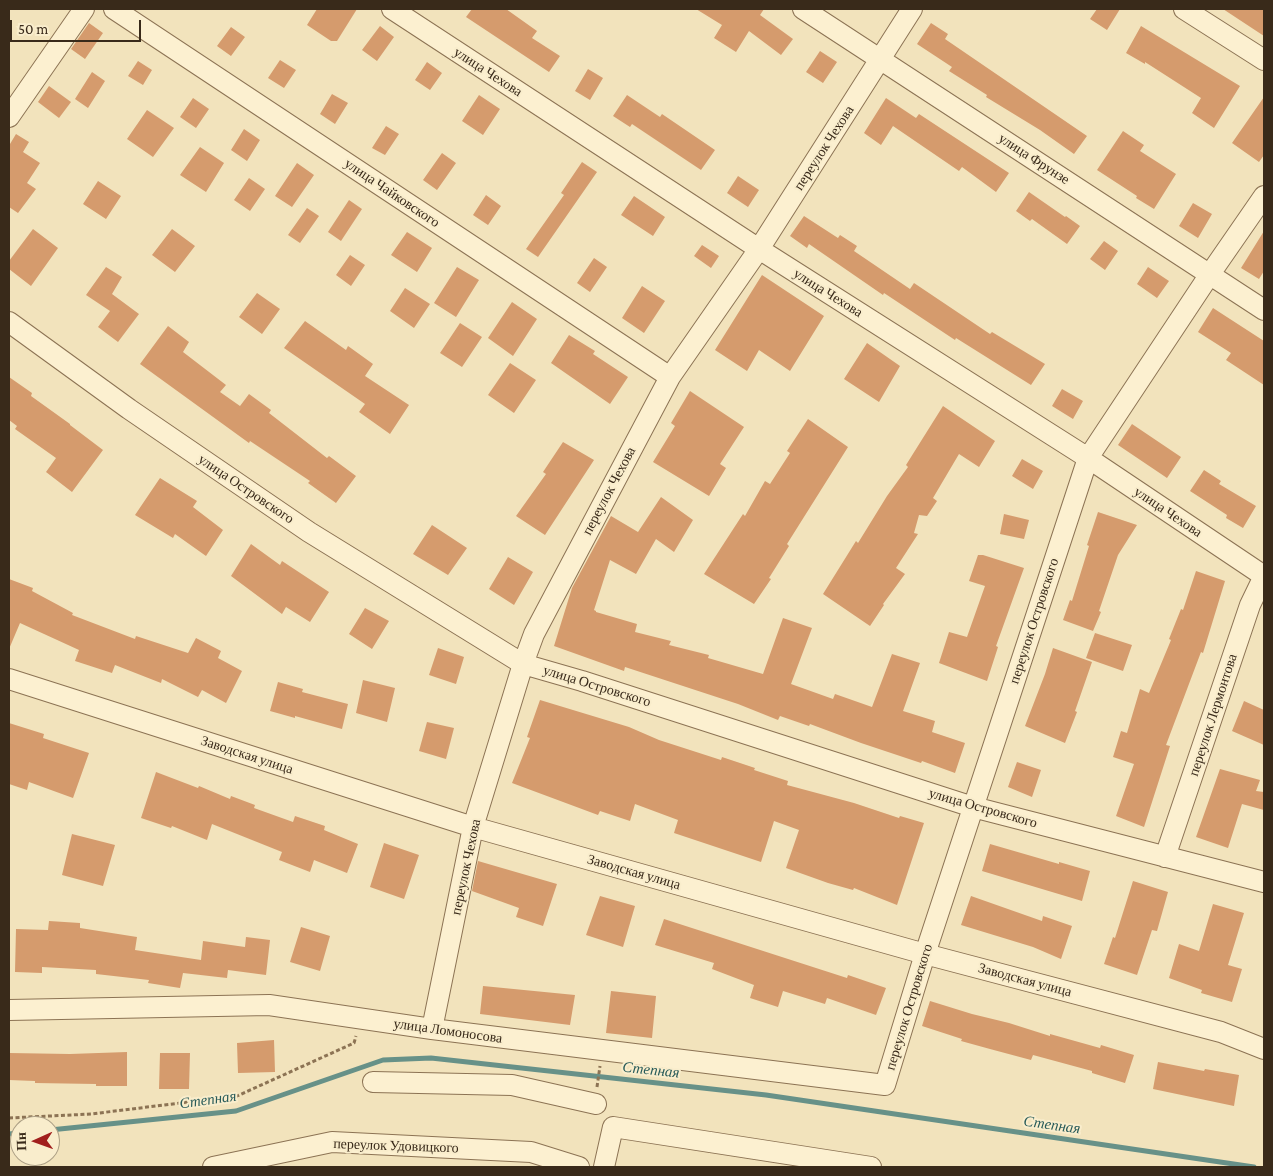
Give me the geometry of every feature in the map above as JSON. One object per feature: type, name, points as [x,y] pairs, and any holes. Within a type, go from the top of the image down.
[{"type":"street","points":[[9,117],[84,9]]},
{"type":"street","name":"улица Чайковского","points":[[114,9],[670,377]]},
{"type":"street","name":"улица Чехова","points":[[392,9],[759,249],[1088,458],[1264,576]]},
{"type":"street","name":"улица Фрунзе","points":[[803,9],[1264,310]]},
{"type":"street","name":"переулок Чехова","points":[[432,1029],[473,827],[534,634],[670,377],[759,249],[912,9]]},
{"type":"street","points":[[1184,9],[1264,60]]},
{"type":"street","name":"переулок Островского","points":[[885,1085],[925,954],[1088,458],[1264,196]]},
{"type":"street","name":"улица Островского","points":[[9,322],[129,410],[309,532],[523,664],[582,681],[973,807],[1264,882]]},
{"type":"street","name":"переулок Лермонтова","points":[[1165,857],[1250,605],[1264,576]]},
{"type":"street","name":"Заводская улица","points":[[9,679],[473,827],[925,954],[1221,1032],[1264,1049]]},
{"type":"street","name":"улица Ломоносова","points":[[9,1010],[270,1005],[432,1029],[885,1085]]},
{"type":"street","points":[[373,1082],[512,1085],[597,1096],[613,1127],[604,1167]]},
{"type":"street","points":[[613,1127],[871,1167]]},
{"type":"street","name":"переулок Удовицкого","points":[[213,1167],[332,1142],[531,1152],[579,1167]]},
{"type":"path","points":[[9,1118],[91,1114],[237,1096],[354,1043],[362,1019]]},
{"type":"building","points":[[317,9],[357,9],[337,41],[331,41],[307,25]]},
{"type":"building","points":[[472,9],[506,9],[537,31],[532,38],[560,56],[549,72],[466,17]]},
{"type":"building","points":[[696,9],[764,9],[760,15],[793,39],[781,55],[749,31],[736,52],[714,38],[722,25]]},
{"type":"building","points":[[1097,9],[1120,9],[1107,30],[1090,19]]},
{"type":"building","points":[[1223,9],[1264,9],[1264,36]]},
{"type":"building","points":[[89,23],[103,33],[85,59],[71,49]]},
{"type":"building","points":[[931,23],[948,34],[945,39],[1087,136],[1074,154],[1040,130],[986,97],[987,95],[949,71],[952,67],[917,44]]},
{"type":"building","points":[[380,26],[394,37],[377,61],[362,50]]},
{"type":"building","points":[[1141,26],[1240,86],[1214,128],[1192,113],[1201,98],[1145,62],[1145,64],[1126,53]]},
{"type":"building","points":[[231,27],[245,37],[231,56],[217,46]]},
{"type":"building","points":[[820,51],[837,62],[823,83],[806,72]]},
{"type":"building","points":[[280,60],[296,70],[284,88],[268,78]]},
{"type":"building","points":[[138,61],[152,70],[143,85],[128,76]]},
{"type":"building","points":[[427,62],[442,73],[430,90],[415,80]]},
{"type":"building","points":[[588,69],[603,78],[590,100],[575,91]]},
{"type":"building","points":[[92,72],[105,81],[88,108],[75,99]]},
{"type":"building","points":[[49,86],[71,102],[59,118],[38,102]]},
{"type":"building","points":[[332,94],[348,103],[335,124],[320,114]]},
{"type":"building","points":[[479,95],[500,109],[483,135],[462,121]]},
{"type":"building","points":[[627,95],[660,117],[662,114],[715,150],[701,170],[632,124],[630,127],[613,116]]},
{"type":"building","points":[[1264,97],[1264,155],[1259,162],[1232,143]]},
{"type":"building","points":[[193,98],[209,109],[196,128],[180,117]]},
{"type":"building","points":[[886,98],[916,118],[919,114],[1009,173],[996,192],[962,167],[959,171],[893,126],[881,145],[864,133]]},
{"type":"building","points":[[147,110],[174,128],[153,157],[127,139]]},
{"type":"building","points":[[386,126],[399,134],[385,155],[372,148]]},
{"type":"building","points":[[244,129],[260,140],[247,161],[231,150]]},
{"type":"building","points":[[1123,131],[1144,145],[1140,151],[1176,174],[1154,209],[1097,170]]},
{"type":"building","points":[[16,134],[29,142],[23,152],[40,163],[27,183],[36,189],[18,213],[9,207],[9,143]]},
{"type":"building","points":[[200,147],[224,163],[206,192],[180,175]]},
{"type":"building","points":[[442,153],[456,163],[437,190],[423,180]]},
{"type":"building","points":[[582,162],[597,172],[538,257],[526,249],[564,195],[561,193]]},
{"type":"building","points":[[297,163],[314,175],[292,207],[275,196]]},
{"type":"building","points":[[738,176],[759,190],[748,207],[727,193]]},
{"type":"building","points":[[249,178],[265,189],[250,211],[234,200]]},
{"type":"building","points":[[98,181],[121,196],[106,219],[83,204]]},
{"type":"building","points":[[1029,192],[1080,226],[1067,244],[1032,219],[1030,221],[1016,211]]},
{"type":"building","points":[[486,195],[501,206],[488,225],[473,215]]},
{"type":"building","points":[[634,196],[665,217],[653,236],[621,215]]},
{"type":"building","points":[[349,200],[362,209],[341,241],[328,232]]},
{"type":"building","points":[[1193,203],[1212,214],[1198,238],[1179,226]]},
{"type":"building","points":[[307,208],[319,216],[300,243],[288,235]]},
{"type":"building","points":[[804,216],[838,238],[840,235],[857,246],[854,251],[910,289],[914,283],[990,334],[992,332],[1045,364],[1031,385],[956,338],[955,340],[884,293],[883,295],[809,244],[807,248],[790,236]]},
{"type":"building","points":[[33,229],[58,248],[31,286],[9,269],[9,261]]},
{"type":"building","points":[[172,229],[195,246],[175,272],[152,255]]},
{"type":"building","points":[[1264,231],[1264,271],[1259,279],[1241,268]]},
{"type":"building","points":[[407,232],[432,248],[417,272],[391,255]]},
{"type":"building","points":[[1104,241],[1118,251],[1105,270],[1090,259]]},
{"type":"building","points":[[702,245],[719,256],[711,268],[694,256]]},
{"type":"building","points":[[350,255],[365,265],[351,286],[336,275]]},
{"type":"building","points":[[594,258],[607,267],[590,292],[577,283]]},
{"type":"building","points":[[106,267],[122,277],[112,294],[139,314],[118,342],[98,327],[110,311],[86,295]]},
{"type":"building","points":[[457,267],[479,280],[456,317],[434,303]]},
{"type":"building","points":[[1148,267],[1169,281],[1157,298],[1137,284]]},
{"type":"building","points":[[762,275],[824,316],[790,371],[759,350],[747,371],[715,350]]},
{"type":"building","points":[[642,286],[665,301],[644,333],[622,318]]},
{"type":"building","points":[[405,288],[430,304],[414,328],[390,311]]},
{"type":"building","points":[[257,293],[280,309],[262,334],[239,317]]},
{"type":"building","points":[[512,302],[537,319],[513,356],[488,338]]},
{"type":"building","points":[[1213,308],[1264,341],[1264,385],[1226,360],[1231,353],[1198,332]]},
{"type":"building","points":[[305,321],[346,350],[348,346],[373,364],[365,376],[409,405],[390,434],[359,412],[365,404],[284,348]]},
{"type":"building","points":[[460,323],[482,337],[462,367],[440,353]]},
{"type":"building","points":[[168,326],[189,342],[183,352],[226,385],[220,392],[240,406],[249,394],[271,410],[269,413],[327,458],[329,456],[356,476],[336,503],[308,483],[310,481],[250,441],[249,443],[140,364]]},
{"type":"building","points":[[569,335],[595,351],[593,354],[628,377],[610,404],[551,363]]},
{"type":"building","points":[[867,343],[900,366],[879,402],[844,379]]},
{"type":"building","points":[[510,363],[536,380],[514,413],[488,395]]},
{"type":"building","points":[[9,377],[32,393],[31,396],[103,450],[72,492],[46,472],[56,458],[15,429],[17,426],[9,420]]},
{"type":"building","points":[[1062,389],[1083,401],[1073,419],[1052,406]]},
{"type":"building","points":[[690,391],[744,427],[720,464],[726,468],[709,496],[653,462],[675,426],[671,423]]},
{"type":"building","points":[[943,406],[995,441],[979,467],[959,454],[933,498],[937,501],[927,516],[919,515],[914,533],[918,534],[896,568],[905,574],[870,626],[823,594],[856,541],[858,543],[887,496],[908,467],[906,465]]},
{"type":"building","points":[[808,419],[848,447],[787,544],[789,546],[769,578],[771,579],[754,604],[704,574],[743,514],[745,516],[765,481],[770,484],[790,453],[787,451]]},
{"type":"building","points":[[1132,424],[1181,457],[1167,478],[1118,445]]},
{"type":"building","points":[[563,442],[594,460],[545,535],[516,516],[546,474],[543,472]]},
{"type":"building","points":[[1022,459],[1043,471],[1033,489],[1012,476]]},
{"type":"building","points":[[1204,470],[1221,481],[1219,484],[1256,506],[1243,528],[1226,518],[1227,515],[1190,491]]},
{"type":"building","points":[[160,478],[197,501],[193,507],[223,530],[206,556],[175,534],[173,538],[135,515]]},
{"type":"building","points":[[661,497],[693,520],[674,552],[656,539],[636,574],[610,560],[594,610],[596,612],[637,624],[635,632],[671,641],[669,645],[709,655],[708,658],[763,674],[783,618],[812,628],[791,684],[833,699],[835,694],[872,707],[892,654],[920,663],[903,711],[935,721],[932,732],[965,743],[955,773],[861,743],[810,724],[809,726],[780,716],[778,720],[738,704],[625,667],[624,671],[554,646],[572,588],[611,516],[638,532]]},
{"type":"building","points":[[1098,512],[1137,525],[1118,555],[1099,611],[1101,612],[1093,631],[1063,620],[1070,600],[1072,601]]},
{"type":"building","points":[[1004,514],[1029,520],[1024,539],[1000,534]]},
{"type":"building","points":[[432,525],[467,548],[448,575],[413,554]]},
{"type":"building","points":[[251,544],[280,565],[282,561],[329,592],[310,622],[286,607],[282,614],[231,576]]},
{"type":"building","points":[[978,555],[1024,568],[996,646],[998,647],[987,681],[939,663],[949,632],[967,637],[985,586],[969,581]]},
{"type":"building","points":[[508,557],[533,572],[514,605],[489,589]]},
{"type":"building","points":[[1196,571],[1225,581],[1203,653],[1201,652],[1166,745],[1170,746],[1144,827],[1116,816],[1134,764],[1113,757],[1121,731],[1127,733],[1140,689],[1149,693],[1171,640],[1169,639],[1181,609],[1183,610]]},
{"type":"building","points":[[9,579],[33,588],[32,591],[73,613],[72,615],[135,639],[136,636],[188,653],[196,638],[221,651],[218,658],[242,671],[226,703],[202,690],[198,697],[162,679],[161,683],[115,665],[112,673],[75,661],[79,650],[20,623],[9,649]]},
{"type":"building","points":[[365,608],[389,621],[372,649],[349,634]]},
{"type":"building","points":[[1095,633],[1132,645],[1123,671],[1086,658]]},
{"type":"building","points":[[438,648],[464,657],[456,684],[429,675]]},
{"type":"building","points":[[1053,648],[1092,662],[1075,711],[1077,712],[1065,743],[1025,726]]},
{"type":"building","points":[[363,680],[395,688],[387,722],[356,713]]},
{"type":"building","points":[[278,682],[303,689],[302,692],[348,704],[342,729],[270,711]]},
{"type":"building","points":[[540,700],[629,727],[659,740],[721,760],[722,757],[755,768],[754,770],[788,781],[787,785],[854,803],[899,818],[900,816],[924,823],[897,905],[854,888],[853,890],[828,883],[786,868],[799,830],[774,821],[761,862],[674,833],[678,820],[635,804],[630,821],[600,811],[598,815],[512,783],[530,738],[527,737]]},
{"type":"building","points":[[1244,701],[1264,710],[1264,745],[1232,731]]},
{"type":"building","points":[[427,722],[454,728],[446,759],[419,751]]},
{"type":"building","points":[[9,723],[44,734],[43,738],[89,753],[73,798],[29,782],[27,790],[9,784]]},
{"type":"building","points":[[1017,762],[1041,770],[1032,797],[1008,787]]},
{"type":"building","points":[[1220,769],[1260,780],[1256,791],[1264,792],[1264,810],[1242,804],[1228,848],[1196,837]]},
{"type":"building","points":[[156,772],[198,788],[199,786],[230,799],[231,796],[255,805],[254,808],[293,822],[295,816],[325,826],[324,830],[358,844],[347,873],[314,860],[310,872],[279,860],[282,852],[212,824],[207,840],[172,826],[171,828],[141,818]]},
{"type":"building","points":[[72,834],[115,845],[103,886],[62,875]]},
{"type":"building","points":[[384,843],[419,855],[404,899],[370,887]]},
{"type":"building","points":[[990,844],[1090,871],[1082,901],[982,871]]},
{"type":"building","points":[[478,861],[557,884],[543,926],[516,917],[519,908],[472,891]]},
{"type":"building","points":[[1133,881],[1168,892],[1157,931],[1152,930],[1137,975],[1104,964],[1113,937],[1115,938]]},
{"type":"building","points":[[600,896],[635,906],[623,947],[586,935]]},
{"type":"building","points":[[971,896],[1042,921],[1043,916],[1072,926],[1061,959],[1033,947],[961,925]]},
{"type":"building","points":[[1213,904],[1244,913],[1228,965],[1242,969],[1232,1002],[1201,993],[1202,990],[1169,978],[1179,944],[1199,951]]},
{"type":"building","points":[[664,919],[847,978],[848,975],[886,988],[876,1015],[827,998],[825,1004],[783,991],[778,1007],[750,998],[754,985],[712,969],[714,963],[655,945]]},
{"type":"building","points":[[49,921],[80,923],[80,928],[137,937],[135,950],[201,960],[203,941],[245,947],[246,937],[270,940],[266,975],[228,970],[227,978],[183,973],[180,988],[148,983],[149,980],[96,974],[96,970],[42,967],[42,973],[15,972],[16,929],[48,930]]},
{"type":"building","points":[[301,927],[330,936],[320,971],[290,962]]},
{"type":"building","points":[[483,986],[575,995],[570,1025],[480,1014]]},
{"type":"building","points":[[611,991],[656,996],[652,1038],[606,1033]]},
{"type":"building","points":[[930,1001],[1050,1036],[1050,1034],[1100,1048],[1101,1045],[1134,1055],[1125,1083],[1092,1073],[1092,1071],[1033,1055],[1031,1060],[961,1041],[962,1039],[922,1026]]},
{"type":"building","points":[[274,1040],[275,1072],[238,1073],[237,1043]]},
{"type":"building","points":[[127,1052],[127,1086],[35,1083],[35,1081],[9,1080],[9,1053],[70,1054]]},
{"type":"building","points":[[160,1053],[190,1053],[189,1089],[159,1089]]},
{"type":"building","points":[[1158,1062],[1204,1071],[1205,1069],[1239,1075],[1234,1106],[1153,1089]]},
{"type":"waterway","name":"Степная","points":[[60,1129],[236,1111],[383,1060],[431,1058],[766,1095],[1254,1167]]}]
